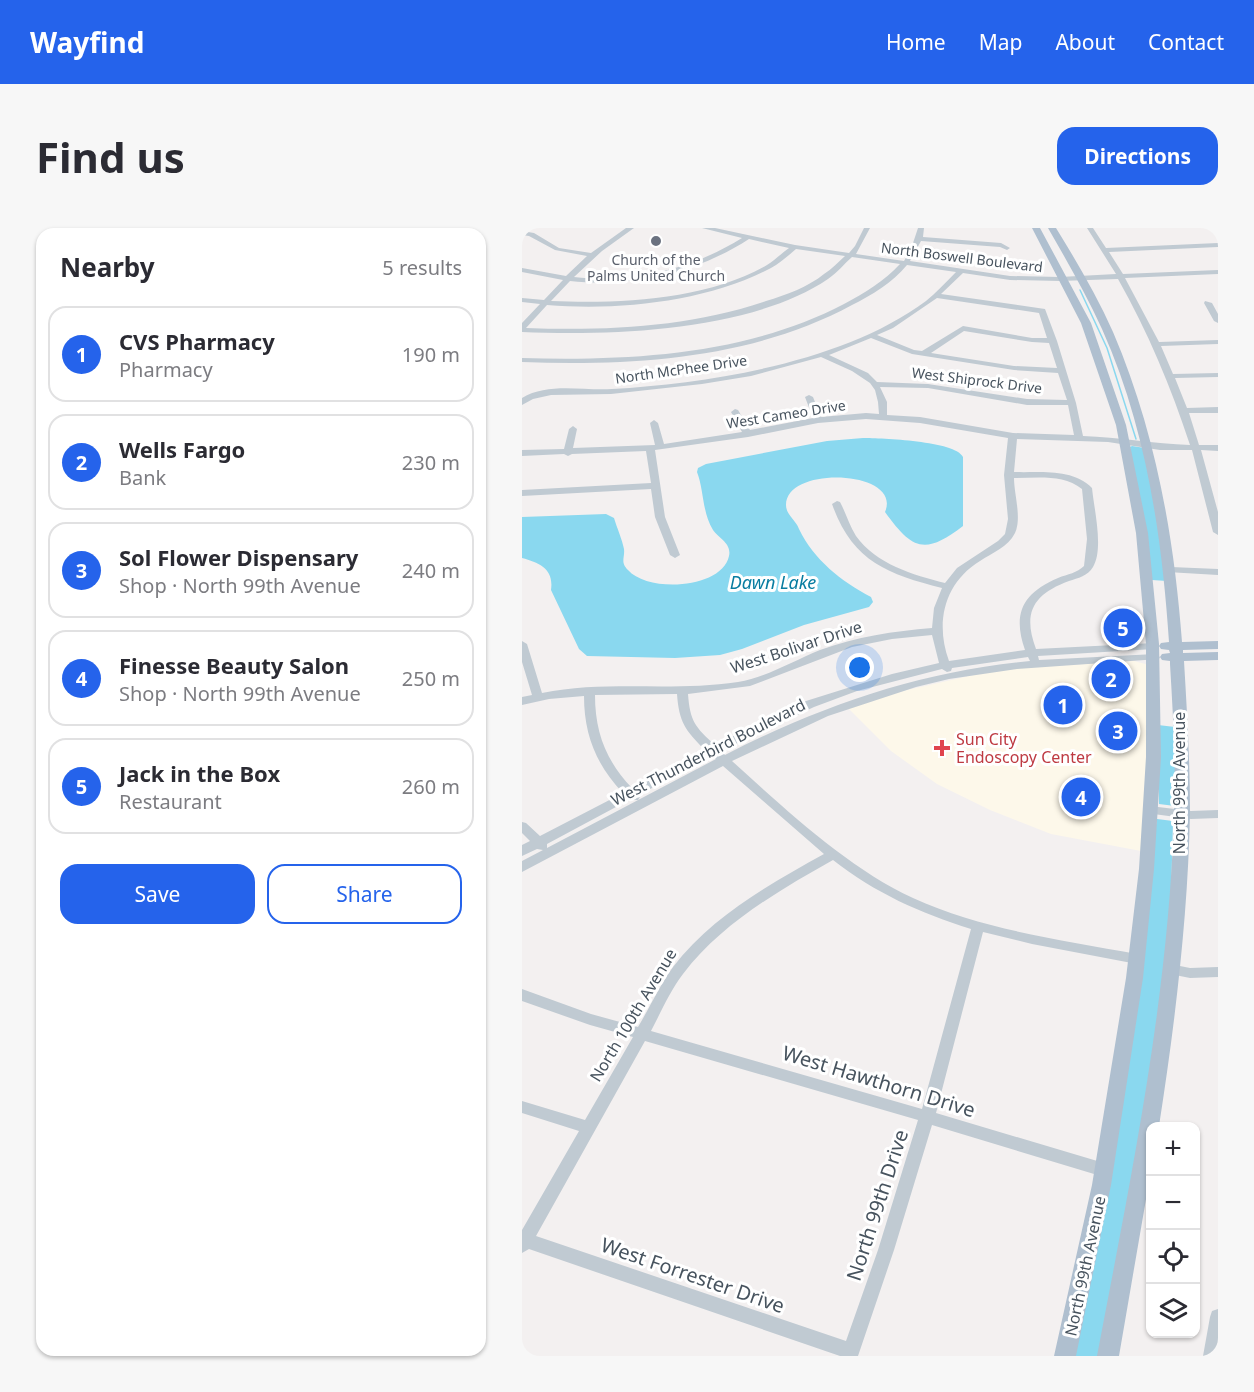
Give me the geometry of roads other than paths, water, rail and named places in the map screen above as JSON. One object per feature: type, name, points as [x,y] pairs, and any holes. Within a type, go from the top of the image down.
[{"type":"main road","name":"North 99th Avenue","points":[[1036,228],[1065,279],[1097,350],[1115,402],[1134,483],[1146,558],[1166,651],[1182,814],[1170,969],[1147,1149],[1108,1356]]},
{"type":"main road","name":"North 99th Avenue","points":[[1052,228],[1083,279],[1112,338],[1148,445],[1166,532],[1171,570],[1166,651],[1137,959],[1104,1170],[1065,1356]]},
{"type":"main road","points":[[1166,651],[1218,645]]},
{"type":"main road","points":[[1166,651],[1218,656]]},
{"type":"street","points":[[522,329],[567,278],[591,255],[620,231],[631,228]]},
{"type":"street","name":"North Boswell Boulevard","points":[[705,228],[795,247],[1016,279],[1083,279],[1218,272]]},
{"type":"street","points":[[522,329],[590,332],[642,329],[722,316],[769,303],[830,274],[852,255],[867,228]]},
{"type":"street","points":[[522,360],[577,361],[691,352],[792,328],[838,311],[881,286],[905,263],[918,239],[921,228]]},
{"type":"street","points":[[1090,228],[1123,277],[1172,376],[1197,448],[1218,532]]},
{"type":"street","points":[[522,233],[531,233],[542,243],[556,249],[591,255]]},
{"type":"street","points":[[522,270],[567,278],[617,278],[666,272],[706,261],[726,252],[747,238]]},
{"type":"street","points":[[918,239],[1001,245],[1007,248]]},
{"type":"street","points":[[1106,250],[1218,245]]},
{"type":"street","points":[[522,300],[545,303],[613,304],[700,291],[752,274],[773,264],[795,247]]},
{"type":"street","name":"North McPhee Drive","points":[[522,402],[534,394],[602,392],[690,384],[744,375],[821,354],[872,336],[899,322],[938,296],[961,271]]},
{"type":"street","points":[[938,296],[1042,311],[1072,403],[1079,438]]},
{"type":"street","points":[[1208,303],[1218,321]]},
{"type":"street","points":[[923,354],[963,328],[1032,340],[1053,341]]},
{"type":"street","points":[[872,336],[912,352],[1014,368],[1061,371]]},
{"type":"street","points":[[1158,345],[1218,342]]},
{"type":"street","points":[[821,354],[838,364],[859,370],[878,384],[883,395],[883,417]]},
{"type":"street","points":[[1172,376],[1218,375]]},
{"type":"street","name":"West Shiprock Drive","points":[[878,384],[928,386],[1027,402],[1072,403]]},
{"type":"street","points":[[809,397],[818,420]]},
{"type":"street","points":[[1185,411],[1218,410]]},
{"type":"street","points":[[735,412],[748,434]]},
{"type":"street","name":"West Cameo Drive","points":[[522,453],[568,453],[655,447],[748,434],[818,420],[883,417],[920,420],[1012,436],[1079,438],[1148,445],[1218,448]]},
{"type":"street","points":[[654,423],[654,486],[660,518],[675,555]]},
{"type":"street","points":[[568,453],[573,429]]},
{"type":"street","points":[[950,675],[936,631],[936,619],[948,587],[959,572],[1002,543],[1012,529],[1009,475],[1012,436]]},
{"type":"street","points":[[1009,475],[1070,477],[1087,488],[1093,556],[1083,572],[1049,586],[1032,600],[1023,624],[1033,657]]},
{"type":"street","points":[[522,493],[654,486]]},
{"type":"street","points":[[837,504],[849,531],[882,564],[906,577],[948,587]]},
{"type":"street","points":[[1171,570],[1218,572]]},
{"type":"street","name":"West Bolivar Drive","points":[[522,701],[589,690],[682,691],[742,685],[776,674],[838,648],[881,637],[936,631]]},
{"type":"street","points":[[522,644],[538,697]]},
{"type":"street","name":"West Thunderbird Boulevard","points":[[522,851],[713,751],[808,705],[861,686],[945,664],[1033,657],[1166,651]]},
{"type":"street","name":"West Thunderbird Boulevard","points":[[522,867],[724,760],[826,712],[880,693],[1033,657]]},
{"type":"street","points":[[589,690],[588,717],[595,747],[605,764],[641,805]]},
{"type":"street","points":[[682,691],[682,703],[688,723],[713,751],[832,855],[871,881],[923,908],[978,926],[1137,959]]},
{"type":"street","points":[[1150,810],[1182,814],[1218,814]]},
{"type":"street","points":[[522,826],[549,853]]},
{"type":"street","name":"North 100th Avenue","points":[[523,1242],[677,972],[696,948],[744,907],[776,886],[832,855]]},
{"type":"street","name":"North 99th Drive","points":[[850,1354],[913,1168],[978,926]]},
{"type":"street","points":[[1170,969],[1190,973],[1218,972]]},
{"type":"street","name":"West Hawthorn Drive","points":[[522,995],[590,1019],[1104,1170]]},
{"type":"street","points":[[522,1107],[587,1127]]},
{"type":"street","name":"West Forrester Drive","points":[[523,1242],[850,1354]]},
{"type":"street","points":[[1212,1356],[1217,1326]]},
{"type":"water","name":"Dawn Lake","points":[[863,438],[933,444],[947,447],[963,457],[963,526],[950,536],[928,545],[911,541],[903,534],[885,512],[886,498],[877,488],[862,481],[842,478],[822,479],[804,483],[791,492],[786,509],[805,540],[829,569],[871,597],[873,602],[869,607],[804,625],[720,655],[675,658],[587,656],[579,649],[551,590],[548,572],[535,562],[522,558],[522,517],[606,514],[614,518],[624,549],[624,565],[628,570],[651,582],[683,584],[699,581],[713,575],[723,567],[729,551],[727,544],[715,533],[709,523],[698,468],[706,464],[827,441]]},
{"type":"water","points":[[1130,447],[1145,448],[1167,581],[1152,580]]},
{"type":"water","points":[[1158,725],[1175,727],[1175,806],[1159,804]]},
{"type":"water","points":[[1157,819],[1173,821],[1171,898],[1156,1042],[1101,1356],[1071,1356]]},
{"type":"waterway","points":[[1080,290],[1107,348],[1136,439]]},
{"type":"place","name":"Church of the Palms United Church","points":[[656,241]]},
{"type":"place","name":"Jack in the Box","points":[[1123,628]]},
{"type":"place","name":"Wells Fargo","points":[[1111,679]]},
{"type":"place","name":"CVS Pharmacy","points":[[1063,705]]},
{"type":"place","name":"Sol Flower Dispensary","points":[[1118,731]]},
{"type":"place","name":"Sun City Endoscopy Center","points":[[942,748]]},
{"type":"place","name":"Finesse Beauty Salon","points":[[1081,797]]}]
